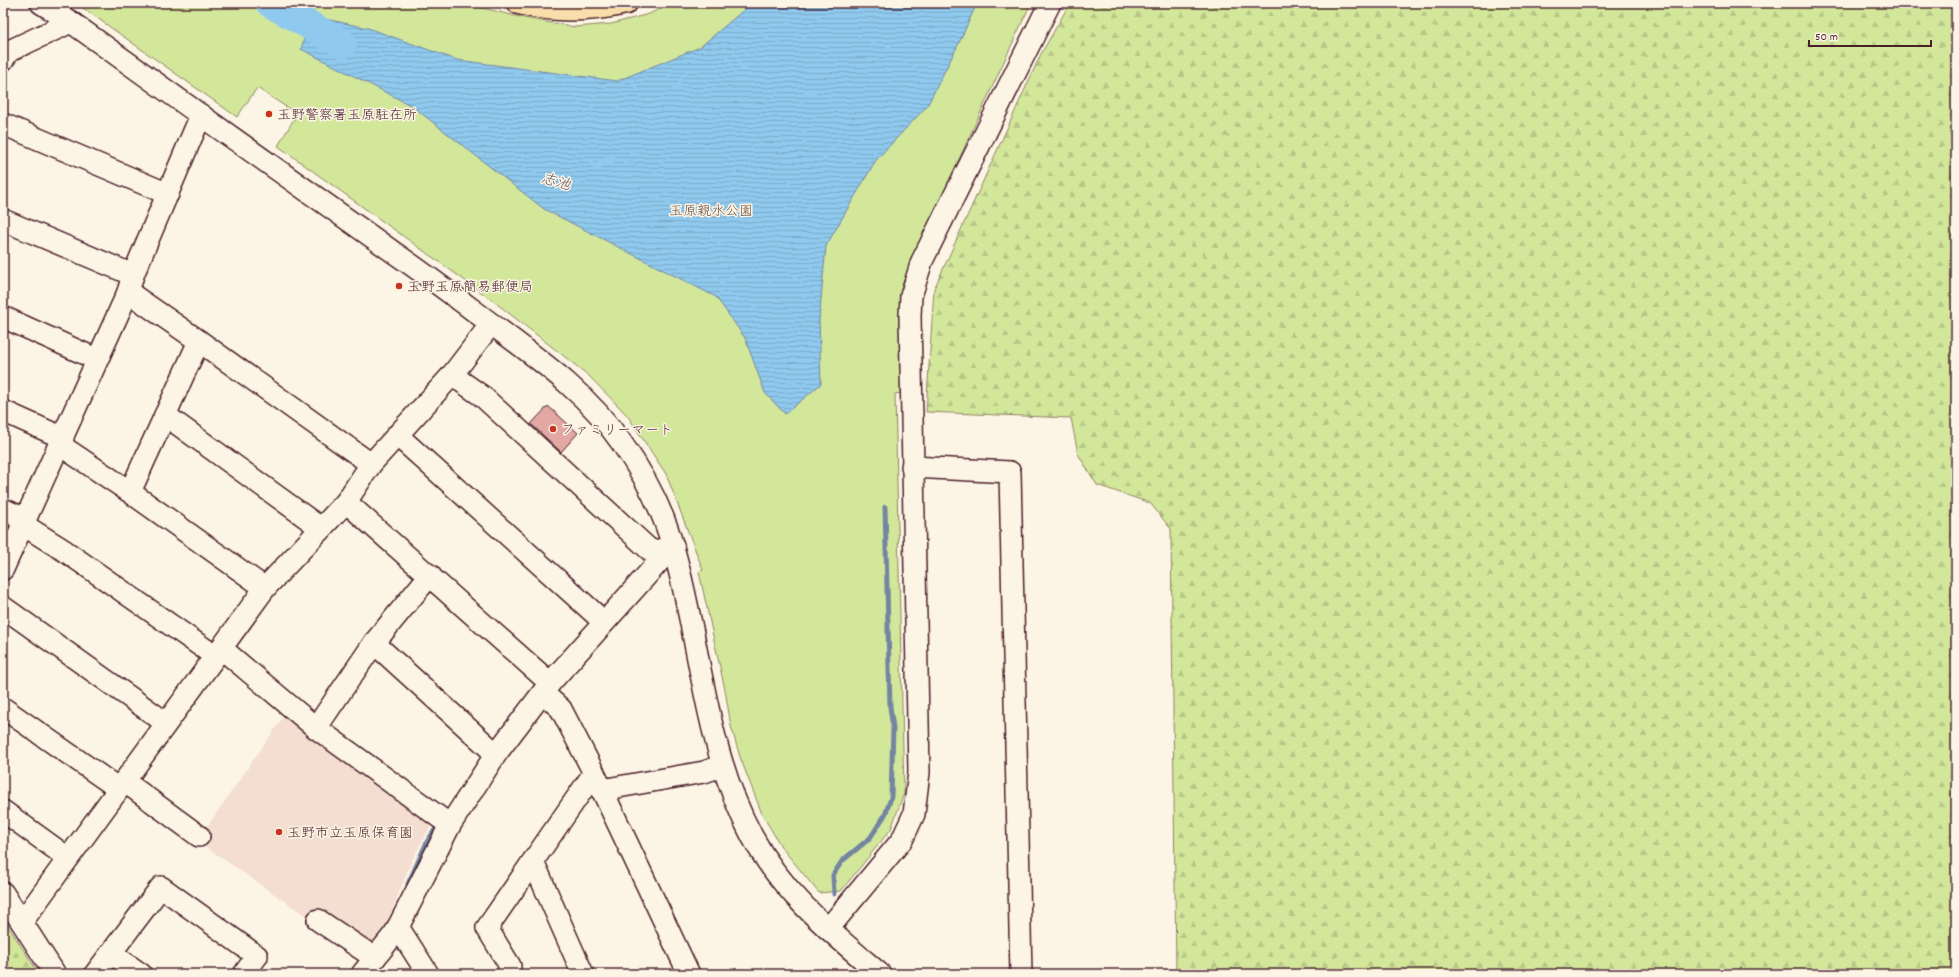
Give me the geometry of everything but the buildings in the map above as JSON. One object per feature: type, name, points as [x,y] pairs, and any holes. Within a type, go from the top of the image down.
[{"type":"main road","points":[[520,3],[571,10],[602,9],[626,3]]},
{"type":"street","points":[[41,3],[72,22],[201,116],[466,304],[556,372],[591,405],[620,440],[646,484],[659,510],[673,546],[721,766],[735,802],[752,837],[790,892],[828,930],[880,974]]},
{"type":"street","points":[[828,930],[902,840],[914,814],[917,800],[919,764],[912,467],[911,296],[922,261],[1050,3]]},
{"type":"street","points":[[3,60],[9,51],[72,22]]},
{"type":"street","points":[[3,569],[22,524],[62,442],[96,359],[130,284],[201,116]]},
{"type":"street","points":[[3,124],[168,194]]},
{"type":"street","points":[[3,220],[130,284],[199,341],[371,464]]},
{"type":"street","points":[[3,317],[96,359]]},
{"type":"street","points":[[22,922],[265,588],[346,502],[371,464],[452,375],[491,324]]},
{"type":"street","points":[[130,492],[199,341]]},
{"type":"street","points":[[452,375],[482,396],[652,552],[673,546]]},
{"type":"street","points":[[3,411],[62,442],[265,588]]},
{"type":"street","points":[[165,415],[322,528]]},
{"type":"street","points":[[397,435],[600,618]]},
{"type":"street","points":[[912,467],[1010,472],[1021,974]]},
{"type":"street","points":[[346,502],[430,575],[545,683],[561,709],[598,782],[688,974]]},
{"type":"street","points":[[3,509],[16,515],[22,524],[218,652],[316,728],[444,822]]},
{"type":"street","points":[[362,974],[398,926],[444,822],[492,750],[545,683],[600,618],[673,546]]},
{"type":"street","points":[[316,728],[374,643],[430,575]]},
{"type":"street","points":[[3,607],[166,724]]},
{"type":"street","points":[[374,643],[492,750]]},
{"type":"street","points":[[3,708],[199,836]]},
{"type":"street","points":[[508,974],[510,966],[487,928],[533,861],[598,782],[704,772],[721,766]]},
{"type":"street","points":[[3,811],[68,858]]},
{"type":"street","points":[[533,861],[583,974]]},
{"type":"street","points":[[95,974],[160,887],[257,956],[244,974]]},
{"type":"street","points":[[3,893],[55,974]]},
{"type":"street","points":[[318,920],[375,958]]},
{"type":"street","points":[[398,926],[428,974]]},
{"type":"street","points":[[111,953],[141,974]]},
{"type":"shaded area","points":[[288,710],[434,820],[412,860],[387,923],[388,928],[366,957],[197,841]]},
{"type":"green space","name":"玉原親水公園","points":[[76,3],[462,3],[524,18],[575,27],[611,24],[649,14],[671,3],[1031,3],[906,274],[899,317],[902,393],[895,394],[904,793],[891,829],[841,891],[819,893],[782,848],[762,814],[740,757],[731,726],[725,690],[699,572],[703,570],[666,474],[627,415],[588,375],[492,300],[278,146],[297,114],[257,88],[237,117]]},
{"type":"green space","points":[[1070,3],[1956,3],[1956,974],[1176,974],[1171,529],[1150,503],[1097,485],[1078,454],[1071,418],[926,412],[934,289],[1041,54]]},
{"type":"green space","points":[[3,918],[39,974],[3,974]]},
{"type":"water","points":[[752,3],[977,3],[959,43],[927,106],[876,160],[826,246],[819,320],[821,384],[785,414],[765,393],[745,338],[716,297],[544,209],[412,106],[301,49],[311,16],[368,28],[457,60],[617,81],[700,47]]},
{"type":"waterway","name":"志池","points":[[270,3],[343,44]]},
{"type":"waterway","points":[[834,894],[833,875],[842,861],[870,838],[885,815],[891,798],[893,728],[890,707],[885,507]]},
{"type":"waterway","points":[[408,884],[427,842],[439,824]]},
{"type":"place","name":"玉野警察署玉原駐在所","points":[[269,114]]},
{"type":"place","name":"玉野玉原簡易郵便局","points":[[399,286]]},
{"type":"place","name":"ファミリーマート","points":[[553,429]]},
{"type":"place","name":"玉野市立玉原保育園","points":[[279,832]]}]
